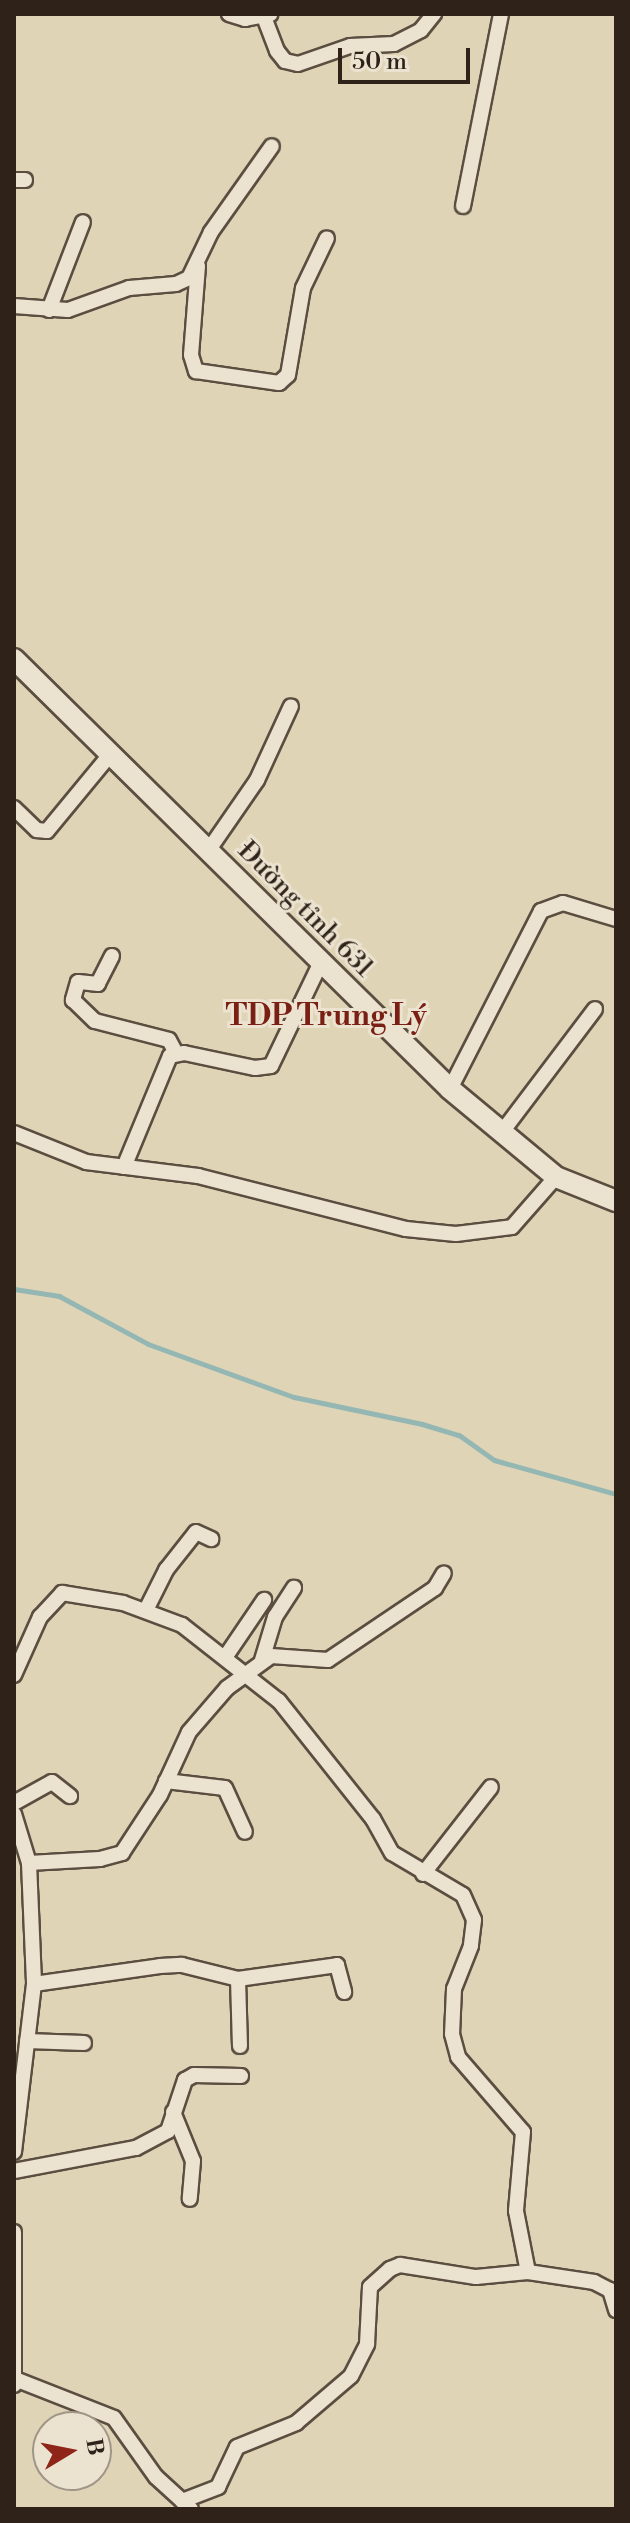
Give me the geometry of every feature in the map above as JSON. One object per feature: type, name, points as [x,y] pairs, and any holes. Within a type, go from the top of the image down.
[{"type":"main road","name":"Đường tỉnh 631","points":[[14,659],[108,757],[450,1089],[556,1177],[616,1201]]},
{"type":"street","points":[[229,14],[268,16],[277,51],[285,61],[298,64],[350,46],[394,44],[421,30],[434,14]]},
{"type":"street","points":[[463,206],[501,14]]},
{"type":"street","points":[[272,146],[211,232],[198,266],[191,355],[196,371],[279,383],[288,375],[303,288],[327,238]]},
{"type":"street","points":[[49,310],[83,222]]},
{"type":"street","points":[[14,306],[68,310],[129,288],[176,284],[198,266]]},
{"type":"street","points":[[208,851],[257,780],[291,706]]},
{"type":"street","points":[[14,808],[37,830],[47,831],[108,757]]},
{"type":"street","points":[[450,1089],[541,911],[563,903],[616,919]]},
{"type":"street","points":[[112,956],[98,984],[78,982],[73,1000],[95,1021],[169,1040],[176,1053]]},
{"type":"street","points":[[176,1053],[271,1066],[321,962]]},
{"type":"street","points":[[502,1132],[595,1009]]},
{"type":"street","points":[[124,1167],[165,1063],[176,1053]]},
{"type":"street","points":[[14,1133],[86,1162],[198,1176],[406,1229],[456,1234],[512,1227],[556,1177]]},
{"type":"street","points":[[146,1610],[166,1570],[196,1532],[211,1539]]},
{"type":"street","points":[[29,1863],[100,1859],[122,1853],[166,1781],[189,1732],[244,1675],[262,1660],[284,1655],[328,1660],[435,1588],[444,1573]]},
{"type":"street","points":[[262,1660],[275,1617],[294,1588]]},
{"type":"street","points":[[14,1675],[40,1617],[62,1593],[146,1610],[182,1625],[226,1656],[244,1675],[279,1701],[373,1819],[392,1853],[463,1895],[474,1920],[471,1946],[454,1989],[452,2034],[458,2057],[523,2132],[516,2211],[528,2272]]},
{"type":"street","points":[[226,1656],[264,1600]]},
{"type":"street","points":[[166,1781],[225,1788],[245,1832]]},
{"type":"street","points":[[14,1803],[52,1782],[70,1796]]},
{"type":"street","points":[[423,1874],[491,1787]]},
{"type":"street","points":[[14,1814],[29,1863],[34,1984],[14,2152]]},
{"type":"street","points":[[34,1984],[182,1965],[238,1979],[337,1965],[344,1992]]},
{"type":"street","points":[[238,1979],[240,2046]]},
{"type":"street","points":[[27,2041],[84,2043]]},
{"type":"street","points":[[14,2171],[136,2148],[168,2131],[178,2092],[194,2075],[241,2076]]},
{"type":"street","points":[[173,2112],[193,2161],[190,2199]]},
{"type":"street","points":[[14,2232],[14,2386]]},
{"type":"street","points":[[15,2379],[114,2418],[156,2477],[186,2505],[218,2487],[237,2447],[296,2423],[351,2376],[367,2344],[370,2287],[390,2269],[400,2265],[476,2277],[528,2272],[594,2282],[610,2290],[616,2310]]},
{"type":"waterway","points":[[14,1289],[59,1296],[148,1344],[294,1397],[422,1424],[459,1435],[494,1460],[616,1494]]},
{"type":"district","name":"TDP Trung Lý","points":[[326,1016]]}]
